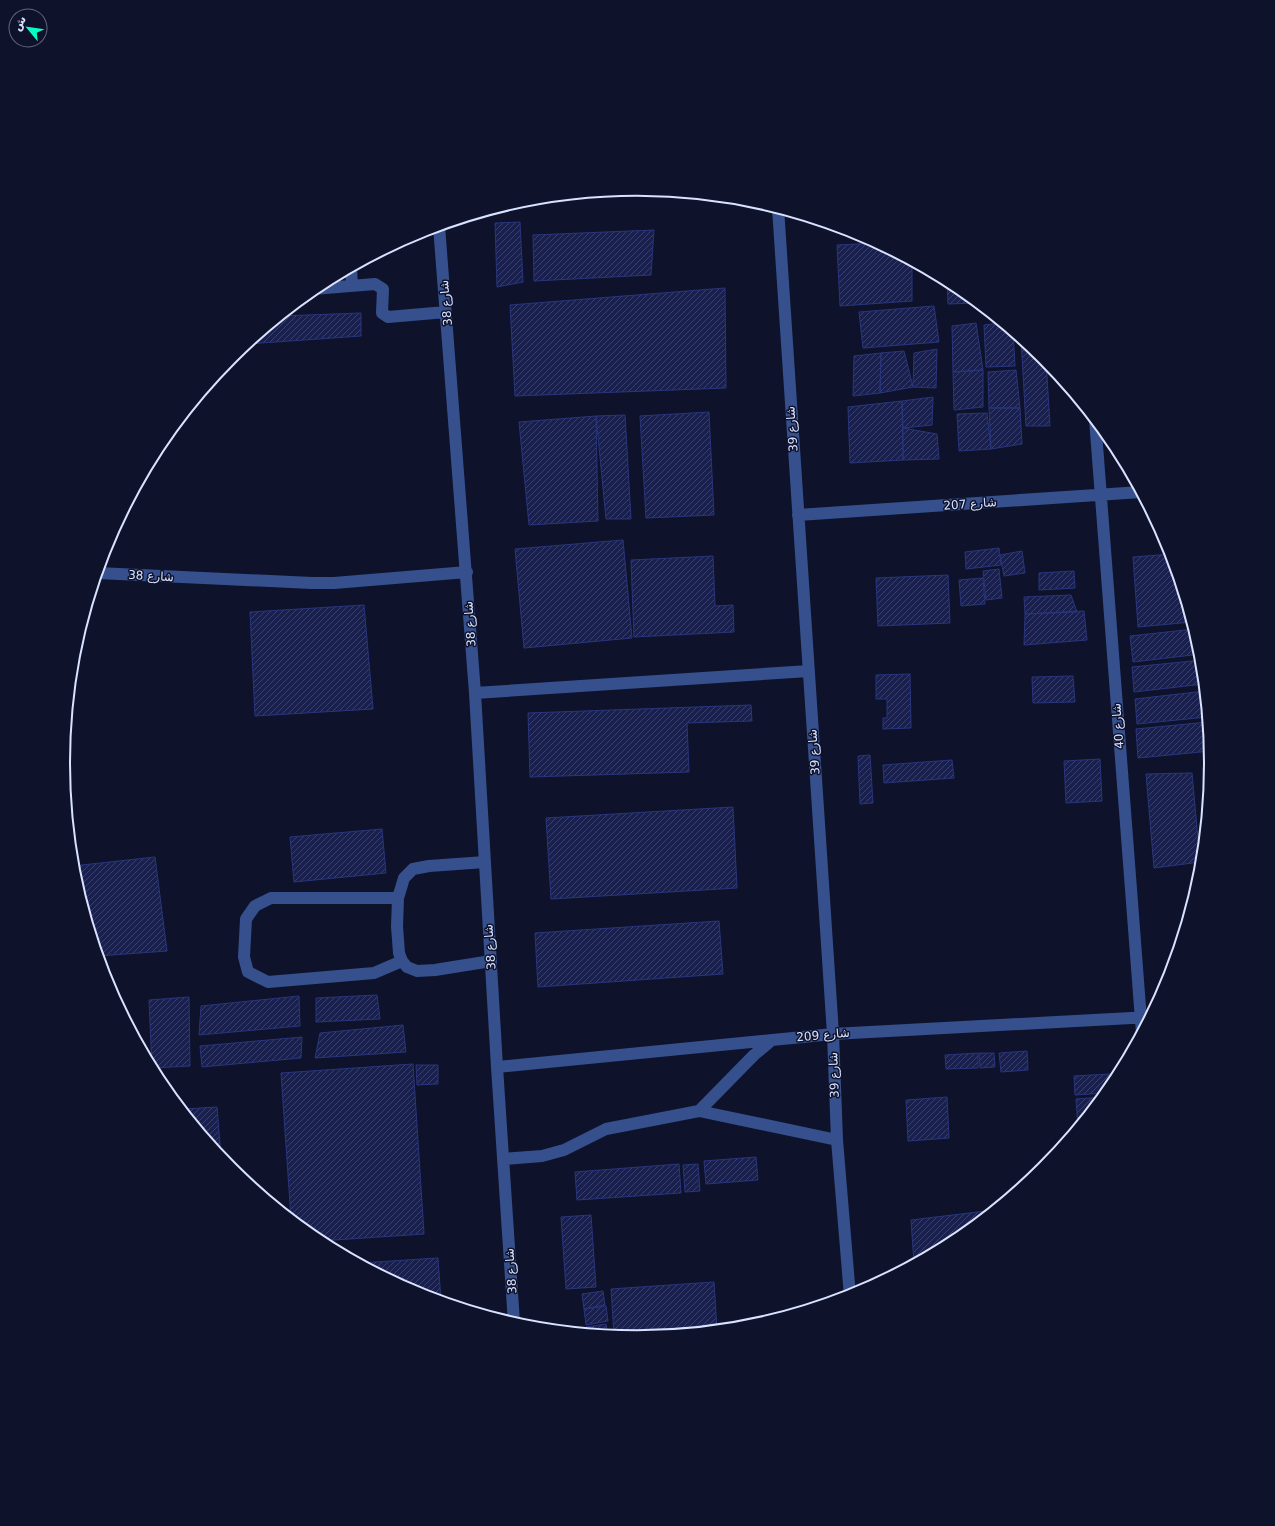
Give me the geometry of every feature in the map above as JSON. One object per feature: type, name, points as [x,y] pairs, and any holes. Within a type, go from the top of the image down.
[{"type":"street","name":"شارع 39","points":[[778,214],[833,1034],[836,1140],[849,1289]]},
{"type":"street","name":"شارع 38","points":[[439,232],[467,572],[514,1317]]},
{"type":"street","points":[[351,274],[352,286]]},
{"type":"street","points":[[327,288],[375,284],[383,289],[382,313],[388,317],[446,312]]},
{"type":"street","name":"شارع 40","points":[[1096,429],[1145,1016]]},
{"type":"street","name":"شارع 207","points":[[798,515],[1136,492]]},
{"type":"street","name":"شارع 38","points":[[103,573],[312,584],[467,572]]},
{"type":"street","points":[[475,693],[809,671]]},
{"type":"street","points":[[485,862],[429,866],[414,869],[404,878],[398,898],[397,926],[399,953],[402,961],[407,967],[417,971],[435,970],[491,961]]},
{"type":"street","points":[[398,898],[271,898],[255,906],[246,919],[244,957],[248,972],[268,982],[374,973],[402,961]]},
{"type":"street","name":"شارع 209","points":[[497,1067],[833,1034],[1144,1017]]},
{"type":"street","points":[[699,1111],[754,1055],[772,1040]]},
{"type":"street","points":[[503,1159],[542,1156],[564,1150],[606,1129],[699,1111],[836,1140]]},
{"type":"building","points":[[520,222],[523,282],[497,287],[495,223]]},
{"type":"building","points":[[654,230],[651,275],[534,281],[533,235]]},
{"type":"building","points":[[865,244],[912,267],[912,301],[840,306],[837,245]]},
{"type":"building","points":[[725,288],[726,388],[515,396],[510,305]]},
{"type":"building","points":[[947,288],[970,303],[948,304]]},
{"type":"building","points":[[934,306],[939,342],[863,348],[859,312]]},
{"type":"building","points":[[361,313],[361,336],[255,343],[289,316]]},
{"type":"building","points":[[976,323],[983,370],[953,372],[952,326]]},
{"type":"building","points":[[996,324],[1013,337],[1015,366],[986,367],[984,325]]},
{"type":"building","points":[[1021,345],[1047,370],[1050,426],[1026,426]]},
{"type":"building","points":[[937,349],[936,388],[913,387],[914,353]]},
{"type":"building","points":[[904,351],[913,387],[880,393],[881,353]]},
{"type":"building","points":[[881,353],[880,393],[853,396],[854,356]]},
{"type":"building","points":[[983,370],[983,407],[954,410],[953,372]]},
{"type":"building","points":[[1016,370],[1020,408],[989,408],[988,372]]},
{"type":"building","points":[[933,397],[932,425],[903,428],[902,401]]},
{"type":"building","points":[[902,401],[903,460],[850,463],[848,407]]},
{"type":"building","points":[[989,408],[1020,408],[1022,444],[991,449]]},
{"type":"building","points":[[709,412],[714,515],[646,518],[640,416]]},
{"type":"building","points":[[987,413],[991,449],[959,451],[957,414]]},
{"type":"building","points":[[625,415],[631,519],[606,519],[596,416]]},
{"type":"building","points":[[596,416],[598,521],[529,525],[519,422]]},
{"type":"building","points":[[903,428],[937,434],[939,459],[903,460]]},
{"type":"building","points":[[623,540],[632,638],[524,648],[515,549]]},
{"type":"building","points":[[999,548],[1001,565],[966,569],[965,552]]},
{"type":"building","points":[[1022,551],[1025,573],[1004,576],[1000,555]]},
{"type":"building","points":[[1165,555],[1187,622],[1138,627],[1133,557]]},
{"type":"building","points":[[713,556],[715,606],[733,605],[734,632],[634,637],[631,560]]},
{"type":"building","points":[[999,569],[1002,598],[986,600],[983,571]]},
{"type":"building","points":[[1074,571],[1075,588],[1039,590],[1039,573]]},
{"type":"building","points":[[948,575],[950,623],[878,626],[876,578]]},
{"type":"building","points":[[983,578],[985,604],[961,606],[959,580]]},
{"type":"building","points":[[1071,595],[1077,612],[1025,614],[1024,597]]},
{"type":"building","points":[[364,605],[373,709],[255,716],[250,612]]},
{"type":"building","points":[[1084,611],[1087,640],[1024,645],[1025,614]]},
{"type":"building","points":[[1189,630],[1194,655],[1133,662],[1130,636]]},
{"type":"building","points":[[1195,661],[1199,685],[1134,692],[1132,667]]},
{"type":"building","points":[[910,674],[911,728],[883,729],[883,718],[887,718],[887,699],[876,699],[876,675]]},
{"type":"building","points":[[1073,676],[1075,702],[1033,703],[1032,677]]},
{"type":"building","points":[[1200,692],[1203,717],[1137,724],[1135,699]]},
{"type":"building","points":[[751,705],[752,721],[687,723],[689,772],[530,777],[528,713]]},
{"type":"building","points":[[1204,722],[1205,752],[1138,758],[1136,729]]},
{"type":"building","points":[[870,755],[873,803],[860,804],[858,756]]},
{"type":"building","points":[[1100,759],[1102,801],[1066,803],[1064,761]]},
{"type":"building","points":[[952,760],[954,778],[884,783],[883,765]]},
{"type":"building","points":[[1203,768],[1205,768],[1204,784]]},
{"type":"building","points":[[1192,773],[1199,846],[1196,863],[1154,868],[1146,774]]},
{"type":"building","points":[[733,807],[737,888],[551,899],[546,818]]},
{"type":"building","points":[[382,829],[386,873],[294,882],[290,837]]},
{"type":"building","points":[[155,857],[167,951],[104,956],[89,910],[80,865]]},
{"type":"building","points":[[719,921],[723,974],[538,987],[535,933]]},
{"type":"building","points":[[377,995],[380,1019],[316,1022],[316,998]]},
{"type":"building","points":[[299,996],[300,1026],[199,1035],[201,1006]]},
{"type":"building","points":[[189,997],[190,1066],[159,1068],[151,1055],[149,1000]]},
{"type":"building","points":[[403,1025],[406,1052],[315,1058],[320,1033]]},
{"type":"building","points":[[302,1037],[301,1058],[202,1067],[200,1046]]},
{"type":"building","points":[[1027,1051],[1028,1070],[1001,1072],[999,1053]]},
{"type":"building","points":[[978,1053],[978,1068],[946,1069],[945,1055]]},
{"type":"building","points":[[979,1053],[994,1053],[995,1067],[980,1068]]},
{"type":"building","points":[[413,1064],[424,1234],[331,1240],[291,1212],[281,1073]]},
{"type":"building","points":[[416,1065],[438,1065],[438,1084],[417,1085]]},
{"type":"building","points":[[1110,1074],[1110,1076],[1098,1094],[1075,1095],[1074,1076]]},
{"type":"building","points":[[947,1097],[949,1138],[908,1141],[906,1100]]},
{"type":"building","points":[[1095,1098],[1077,1121],[1076,1099]]},
{"type":"building","points":[[217,1107],[220,1147],[211,1137],[188,1109]]},
{"type":"building","points":[[756,1157],[758,1180],[706,1184],[704,1161]]},
{"type":"building","points":[[679,1164],[681,1193],[577,1200],[575,1172]]},
{"type":"building","points":[[698,1164],[700,1191],[685,1192],[683,1165]]},
{"type":"building","points":[[985,1211],[953,1235],[914,1258],[911,1220]]},
{"type":"building","points":[[591,1215],[596,1287],[566,1289],[561,1217]]},
{"type":"building","points":[[438,1258],[441,1295],[420,1287],[369,1262]]},
{"type":"building","points":[[714,1282],[717,1325],[675,1329],[614,1329],[611,1289]]},
{"type":"building","points":[[603,1291],[605,1305],[584,1309],[582,1294]]},
{"type":"building","points":[[606,1306],[608,1321],[586,1325],[584,1309]]},
{"type":"building","points":[[606,1324],[607,1329],[586,1328]]}]
